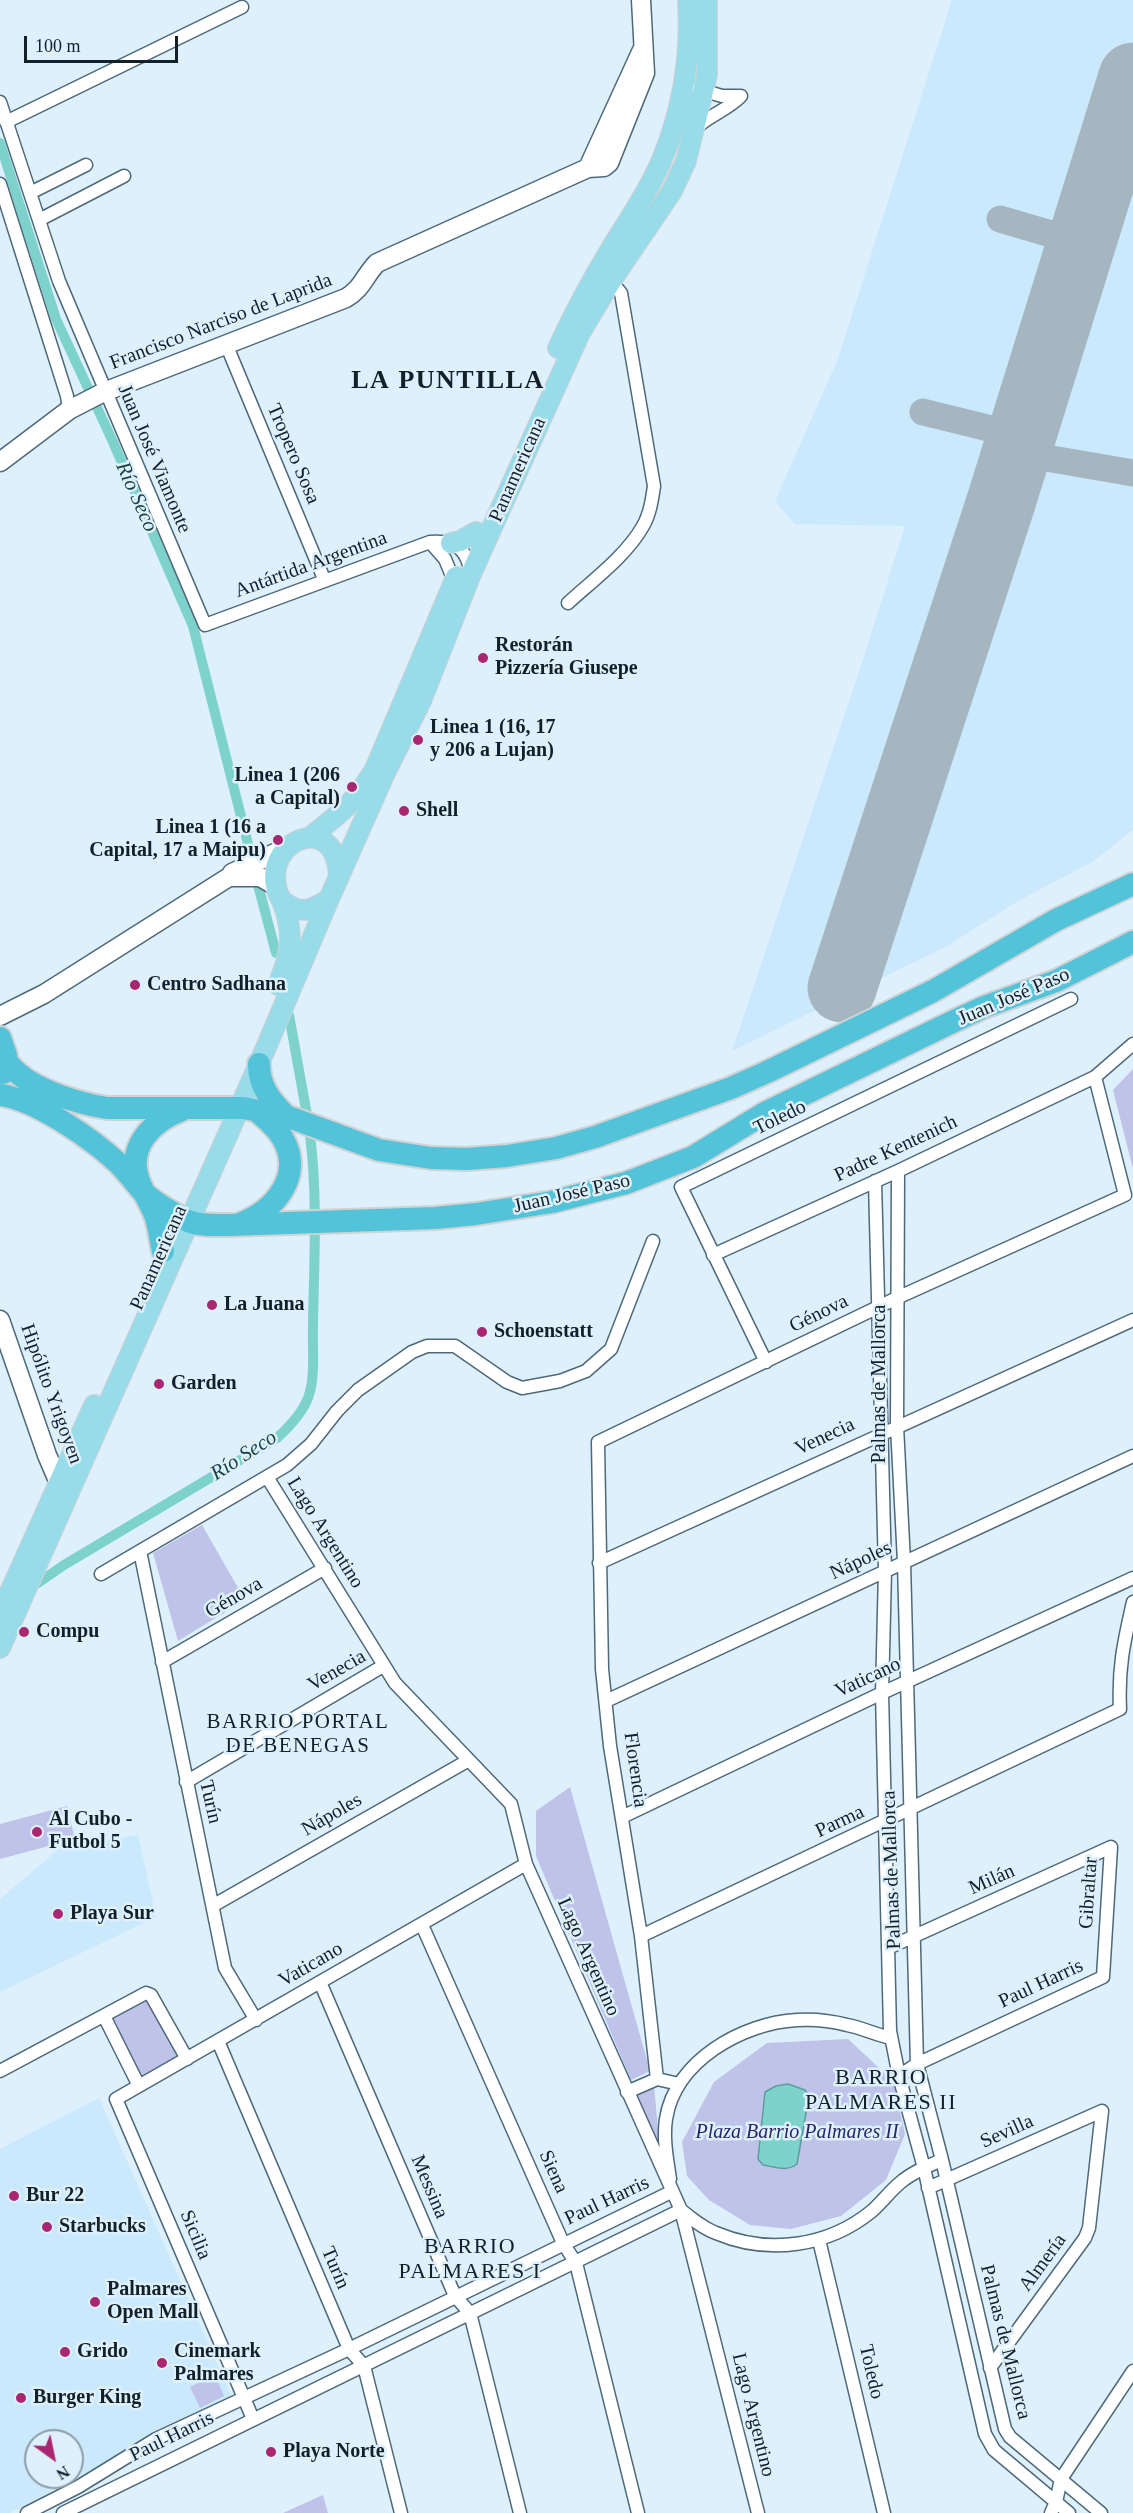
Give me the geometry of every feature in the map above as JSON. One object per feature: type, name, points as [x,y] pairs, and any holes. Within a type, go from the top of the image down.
[{"type":"highway","name":"Juan José Paso","points":[[3,1057],[13,1070],[26,1079],[53,1092],[93,1106],[241,1109],[286,1116],[379,1150],[431,1158],[467,1159],[507,1156],[596,1137],[731,1088],[933,991],[1056,920],[1133,884]]},
{"type":"highway","name":"Juan José Paso","points":[[0,1095],[32,1104],[75,1131],[116,1162],[146,1194],[184,1218],[237,1225],[435,1218],[507,1210],[592,1192],[649,1175],[693,1157],[765,1113],[903,1045],[984,1007],[1056,981],[1133,942]]},
{"type":"highway","points":[[259,1064],[263,1087],[271,1101],[286,1116]]},
{"type":"highway","points":[[162,1251],[158,1225],[136,1168],[141,1141],[159,1122],[189,1107]]},
{"type":"highway","points":[[237,1225],[260,1214],[281,1194],[288,1177],[289,1156],[285,1141],[271,1123],[241,1109]]},
{"type":"main road","name":"Panamericana","points":[[22,1589],[184,1218],[241,1109],[339,876],[385,773],[421,700],[461,563],[460,541],[476,532],[583,297],[657,172],[675,124],[682,92],[688,49],[688,0]]},
{"type":"main road","name":"Panamericana","points":[[241,1109],[288,959],[291,938],[289,920],[275,876],[278,860],[290,846],[309,838],[346,809],[365,787],[375,769],[461,563],[580,333],[610,281],[672,190],[686,161],[704,90],[708,43],[707,0]]},
{"type":"main road","points":[[309,838],[322,839],[333,849],[337,857],[339,876]]},
{"type":"main road","points":[[279,893],[294,909],[303,911],[312,909],[329,899]]},
{"type":"main road","name":"Panamericana","points":[[22,1589],[59,1483],[162,1251],[184,1218]]},
{"type":"main road","points":[[0,1648],[5,1615],[22,1589]]},
{"type":"street","name":"Francisco Narciso de Laprida","points":[[0,462],[69,410],[104,392],[346,298],[362,286],[370,270],[377,263],[588,168],[604,167],[612,159],[645,73],[641,0]]},
{"type":"street","points":[[6,122],[242,7]]},
{"type":"street","points":[[682,92],[704,90],[722,96],[741,96],[734,103],[704,120],[695,129]]},
{"type":"street","name":"Juan José Viamonte","points":[[0,102],[59,280],[104,392],[205,625]]},
{"type":"street","points":[[30,193],[86,165]]},
{"type":"street","points":[[39,220],[124,176]]},
{"type":"street","points":[[1,192],[67,396],[69,410]]},
{"type":"street","points":[[568,603],[606,569],[643,527],[651,508],[654,486],[621,293],[610,281]]},
{"type":"street","name":"Tropero Sosa","points":[[226,344],[324,579]]},
{"type":"street","points":[[430,542],[445,560],[461,563]]},
{"type":"street","name":"Antártida Argentina","points":[[205,625],[324,579],[430,542],[461,563]]},
{"type":"street","points":[[219,883],[228,875],[290,846]]},
{"type":"street","points":[[0,1016],[44,994],[229,877],[260,877],[279,893]]},
{"type":"street","points":[[3,1057],[9,1026],[44,994]]},
{"type":"street","name":"Toledo","points":[[766,1362],[681,1187],[1071,999]]},
{"type":"street","name":"Padre Kentenich","points":[[713,1255],[898,1171],[1095,1077],[1133,1044]]},
{"type":"street","name":"Génova","points":[[598,1442],[899,1297],[1125,1195],[1095,1077]]},
{"type":"street","name":"Palmas de Mallorca","points":[[898,1171],[897,1426],[904,1562],[916,2064],[942,2160],[945,2181],[1005,2429],[1010,2437],[1101,2513]]},
{"type":"street","name":"Palmas de Mallorca","points":[[875,1181],[885,1571],[882,1693],[884,1823],[891,2038],[924,2168],[984,2434],[994,2450],[1054,2508],[1069,2513]]},
{"type":"street","points":[[101,1574],[287,1465],[311,1444],[329,1419],[358,1390],[412,1352],[427,1346],[455,1346],[507,1382],[522,1388],[560,1381],[586,1371],[611,1349],[653,1241]]},
{"type":"street","name":"Hipólito Yrigoyen","points":[[0,1320],[59,1483]]},
{"type":"street","name":"Venecia","points":[[599,1563],[1133,1320]]},
{"type":"street","name":"Florencia","points":[[598,1442],[602,1669],[610,1746],[641,1936],[657,2079]]},
{"type":"street","name":"Nápoles","points":[[606,1701],[1133,1456]]},
{"type":"street","name":"Lago Argentino","points":[[267,1477],[395,1683],[511,1804],[526,1864],[681,2210],[758,2513]]},
{"type":"street","name":"Turín","points":[[140,1551],[186,1782],[214,1905],[225,1968],[256,2020]]},
{"type":"street","name":"Génova","points":[[162,1662],[325,1568]]},
{"type":"street","name":"Vaticano","points":[[622,1817],[882,1693],[1133,1578]]},
{"type":"street","name":"Parma","points":[[641,1936],[884,1823],[1120,1709],[1118,1675],[1120,1656],[1133,1602]]},
{"type":"street","name":"Venecia","points":[[186,1782],[383,1666]]},
{"type":"street","name":"Nápoles","points":[[214,1905],[469,1760]]},
{"type":"street","name":"Milán","points":[[888,1948],[1111,1847]]},
{"type":"street","name":"Gibraltar","points":[[1103,1977],[1111,1847]]},
{"type":"street","name":"Vaticano","points":[[116,2099],[526,1864]]},
{"type":"street","name":"Siena","points":[[422,1925],[562,2243],[576,2262],[638,2513]]},
{"type":"street","name":"Paul Harris","points":[[899,2076],[916,2064],[1103,1977]]},
{"type":"street","name":"Messina","points":[[320,1982],[455,2296],[470,2313],[519,2513]]},
{"type":"street","points":[[0,2072],[146,1993],[151,1995],[187,2059]]},
{"type":"street","points":[[104,2016],[139,2085]]},
{"type":"street","name":"Paul Harris","points":[[27,2513],[78,2487],[156,2439],[349,2349],[562,2243],[671,2192],[666,2146],[666,2120],[670,2102],[679,2084],[712,2051],[733,2038],[761,2025],[797,2020],[849,2025],[891,2038]]},
{"type":"street","name":"Turín","points":[[218,2041],[349,2349],[364,2366],[401,2513]]},
{"type":"street","points":[[627,2092],[657,2079],[679,2084]]},
{"type":"street","name":"Sicilia","points":[[116,2099],[253,2419]]},
{"type":"street","name":"Sevilla","points":[[928,2188],[1101,2111],[1090,2220],[1085,2238]]},
{"type":"street","points":[[681,2210],[716,2233],[752,2244],[795,2246],[819,2240],[852,2225],[872,2211],[902,2181],[942,2160]]},
{"type":"street","name":"Paul Harris","points":[[63,2513],[681,2210]]},
{"type":"street","name":"Almería","points":[[990,2368],[1085,2238]]},
{"type":"street","name":"Toledo","points":[[819,2240],[885,2513]]},
{"type":"street","points":[[1054,2508],[1061,2479],[1133,2371]]},
{"type":"street","points":[[121,2461],[131,2479]]},
{"type":"shaded area","points":[[952,0],[1133,0],[1133,830],[1092,862],[1018,901],[947,946],[732,1051],[861,666],[905,526],[795,524],[777,504],[776,499],[838,359]]},
{"type":"shaded area","name":"Playa Sur","points":[[138,1835],[156,1917],[0,1992],[0,1899],[59,1849]]},
{"type":"shaded area","points":[[788,2084],[805,2090],[809,2096],[797,2164],[776,2168],[763,2165],[758,2159],[765,2092],[776,2086]]},
{"type":"shaded area","name":"Palmares Open Mall","points":[[99,2098],[231,2395],[84,2473],[84,2429],[24,2429],[24,2489],[55,2489],[10,2513],[0,2513],[0,2149]]},
{"type":"green space","points":[[1133,1069],[1133,1169],[1113,1090]]},
{"type":"green space","points":[[202,1525],[245,1600],[178,1641],[153,1553]]},
{"type":"green space","points":[[570,1787],[650,2071],[631,2080],[536,1856],[536,1811]]},
{"type":"green space","name":"Al Cubo - Futbol 5","points":[[67,1806],[75,1839],[0,1859],[0,1824]]},
{"type":"green space","points":[[146,1993],[187,2059],[139,2086],[104,2016]]},
{"type":"green space","name":"Plaza Barrio Palmares II","points":[[848,2039],[893,2081],[905,2134],[886,2180],[841,2216],[791,2229],[750,2225],[709,2200],[687,2176],[682,2142],[714,2082],[767,2043]]},
{"type":"green space","points":[[654,2086],[660,2151],[636,2095]]},
{"type":"green space","points":[[215,2375],[224,2396],[200,2408],[190,2387]]},
{"type":"green space","points":[[323,2495],[328,2513],[283,2513]]},
{"type":"waterway","name":"Río Seco","points":[[0,143],[56,319],[113,442],[193,626],[251,856]]},
{"type":"waterway","name":"Río Seco","points":[[258,885],[276,953]]},
{"type":"waterway","name":"Río Seco","points":[[289,1015],[307,1115]]},
{"type":"waterway","name":"Río Seco","points":[[38,1583],[64,1565],[277,1438],[302,1409],[310,1390],[313,1362],[315,1206],[310,1135]]},
{"type":"taxiway","points":[[1000,219],[1068,239],[1077,235],[1089,220]]},
{"type":"taxiway","points":[[1068,239],[1076,251],[1076,263]]},
{"type":"taxiway","points":[[923,412],[992,429],[1001,428],[1030,411]]},
{"type":"taxiway","points":[[1000,435],[1007,452],[1007,485]]},
{"type":"taxiway","points":[[1017,453],[1133,473]]},
{"type":"runway","points":[[842,988],[1001,502],[1133,77]]},
{"type":"place","name":"Restorán Pizzería Giusepe","points":[[483,658]]},
{"type":"place","name":"Linea 1 (16, 17 y 206 a Lujan)","points":[[418,740]]},
{"type":"place","name":"Linea 1 (206 a Capital)","points":[[352,787]]},
{"type":"place","name":"Shell","points":[[404,811]]},
{"type":"place","name":"Linea 1 (16 a Capital, 17 a Maipu)","points":[[278,840]]},
{"type":"place","name":"Centro Sadhana","points":[[135,985]]},
{"type":"place","name":"La Juana","points":[[212,1305]]},
{"type":"place","name":"Schoenstatt","points":[[482,1332]]},
{"type":"place","name":"Garden","points":[[159,1384]]},
{"type":"place","name":"Compu","points":[[24,1632]]},
{"type":"place","name":"Al Cubo - Futbol 5","points":[[37,1832]]},
{"type":"place","name":"Playa Sur","points":[[58,1914]]},
{"type":"place","name":"Bur 22","points":[[14,2196]]},
{"type":"place","name":"Starbucks","points":[[47,2227]]},
{"type":"place","name":"Palmares Open Mall","points":[[95,2302]]},
{"type":"place","name":"Grido","points":[[65,2352]]},
{"type":"place","name":"Cinemark Palmares","points":[[162,2363]]},
{"type":"place","name":"Burger King","points":[[21,2398]]},
{"type":"place","name":"Playa Norte","points":[[271,2452]]},
{"type":"district","name":"LA PUNTILLA","points":[[448,381]]},
{"type":"district","name":"BARRIO PORTAL DE BENEGAS","points":[[298,1734]]},
{"type":"district","name":"BARRIO PALMARES II","points":[[881,2090]]},
{"type":"district","name":"BARRIO PALMARES I","points":[[470,2260]]}]
